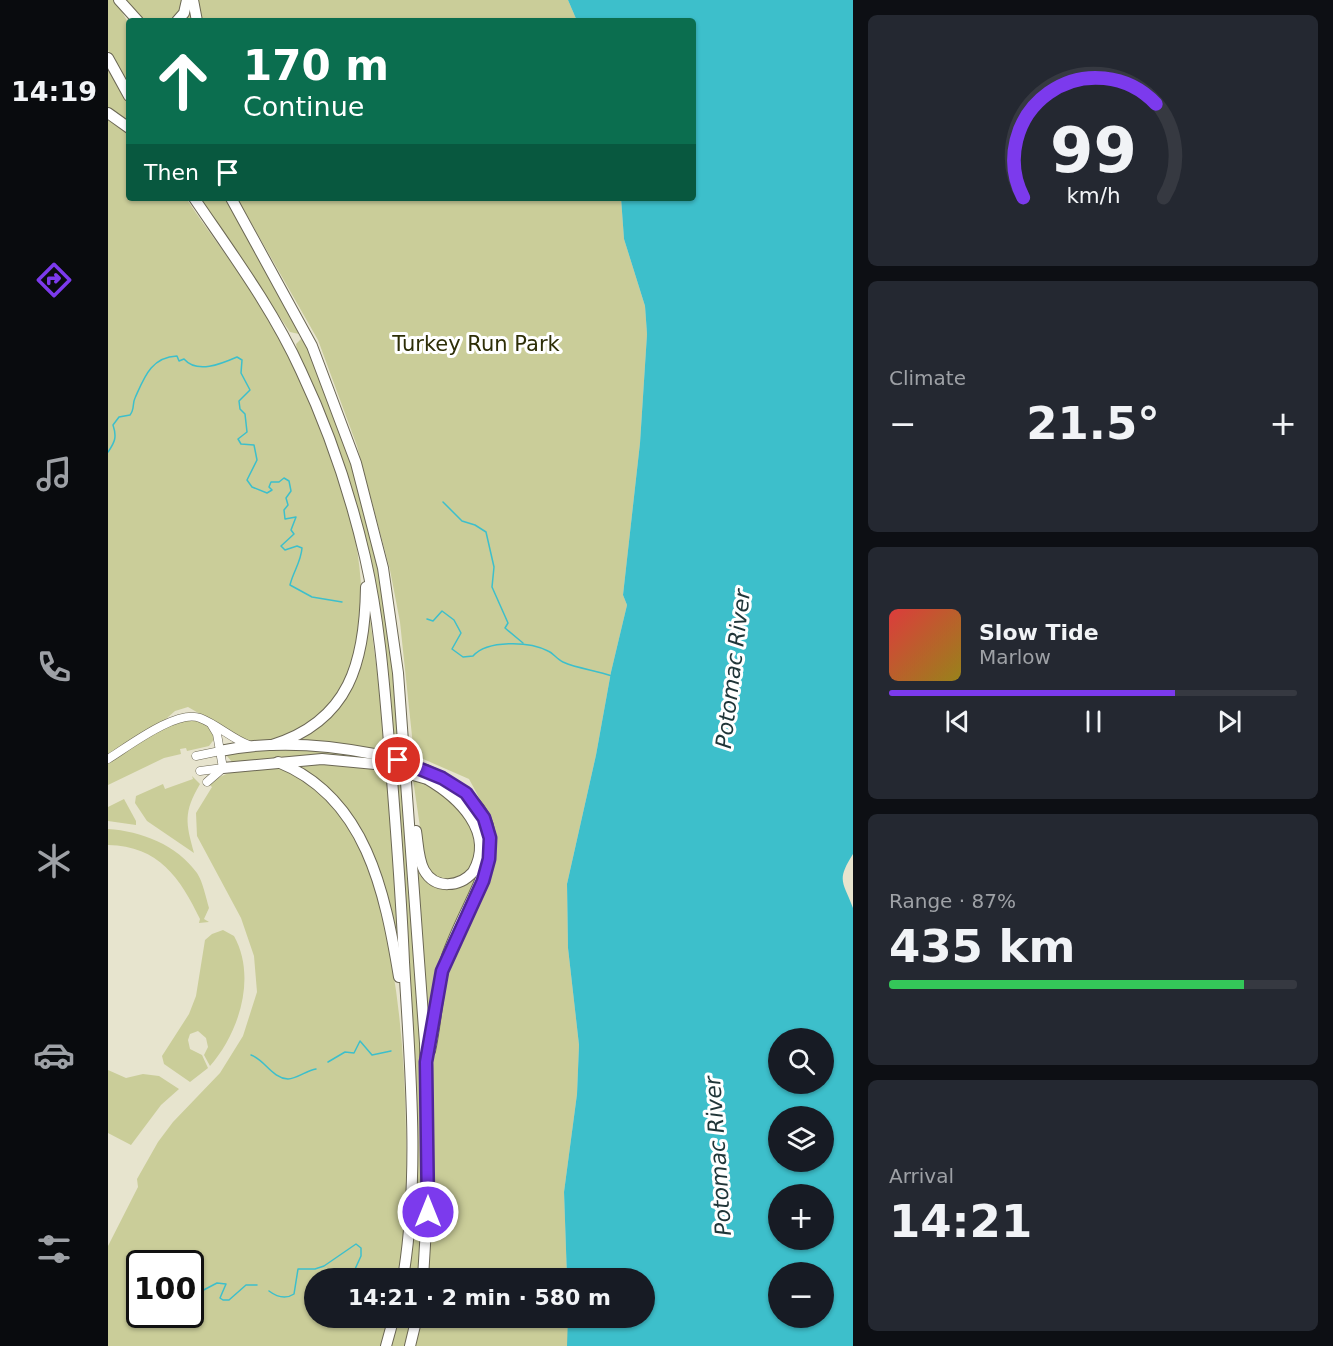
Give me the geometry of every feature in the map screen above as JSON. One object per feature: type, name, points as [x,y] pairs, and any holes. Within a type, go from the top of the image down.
[{"type":"highway","points":[[119,0],[128,18]]},
{"type":"highway","points":[[119,0],[135,18]]},
{"type":"highway","points":[[179,18],[187,0]]},
{"type":"highway","points":[[193,0],[196,18]]},
{"type":"highway","points":[[108,58],[126,91]]},
{"type":"highway","points":[[108,113],[126,126]]},
{"type":"highway","points":[[196,201],[262,300],[300,368],[336,456],[366,559],[378,630],[387,716],[408,1027],[411,1202],[404,1268]]},
{"type":"highway","points":[[233,201],[306,334],[356,463],[376,537],[388,599],[406,783],[426,1062],[428,1206],[424,1268]]},
{"type":"highway","points":[[272,745],[298,737],[313,728],[329,713],[344,692],[362,643],[366,559]]},
{"type":"highway","points":[[220,751],[249,745],[317,747],[375,759],[426,775],[454,785],[472,799],[484,818],[490,838],[489,859],[485,875],[442,971],[426,1062]]},
{"type":"highway","points":[[223,768],[322,759],[375,759]]},
{"type":"highway","points":[[278,762],[298,771],[321,787],[348,814],[363,839],[389,926],[408,1027]]},
{"type":"highway","points":[[406,783],[423,869],[436,882],[456,884],[469,878],[477,867],[479,848],[476,829],[462,804],[426,775]]},
{"type":"highway","points":[[386,1346],[391,1328]]},
{"type":"highway","points":[[410,1346],[414,1328]]},
{"type":"street","points":[[108,759],[179,718],[193,716],[249,745]]},
{"type":"street","points":[[210,723],[217,734],[223,768]]},
{"type":"street","points":[[196,756],[220,751]]},
{"type":"street","points":[[200,771],[223,768]]},
{"type":"street","points":[[207,782],[223,768]]},
{"type":"green space","points":[[108,0],[115,0],[126,19],[126,84],[108,50]]},
{"type":"green space","points":[[126,0],[568,0],[576,18],[140,18]]},
{"type":"green space","points":[[108,65],[126,98],[126,121],[108,109]]},
{"type":"green space","points":[[108,115],[126,130],[126,201],[188,201],[261,306],[283,344],[305,388],[343,488],[355,540],[361,591],[359,638],[346,681],[321,715],[302,730],[267,741],[244,739],[188,707],[175,711],[159,725],[108,756]]},
{"type":"green space","points":[[200,201],[228,201],[299,334],[290,332]]},
{"type":"green space","name":"Turkey Run Park","points":[[239,201],[621,201],[624,239],[645,306],[647,334],[640,443],[623,595],[627,605],[567,884],[568,948],[579,1045],[577,1094],[564,1192],[567,1268],[427,1268],[430,1125],[439,1011],[449,959],[487,881],[494,852],[489,823],[469,779],[414,755],[400,622],[390,570],[357,446],[318,340]]},
{"type":"green space","points":[[304,339],[337,421],[372,532],[385,600],[401,758],[419,1027],[423,1127],[420,1268],[407,1268],[409,1257],[407,953],[366,549],[296,344]]},
{"type":"green space","points":[[369,611],[388,754],[291,742],[322,725],[336,707],[348,681]]},
{"type":"green space","points":[[195,718],[211,728],[215,738],[209,746],[187,751],[186,748],[180,749],[181,754],[164,758],[108,785],[108,762],[172,723]]},
{"type":"green space","points":[[310,749],[373,758],[373,760],[320,755],[232,762],[227,756],[232,752]]},
{"type":"green space","points":[[353,763],[389,772],[402,964],[380,877],[359,826],[343,804],[322,783],[295,764]]},
{"type":"green space","points":[[278,765],[333,803],[358,837],[369,865],[377,896],[393,969],[402,1050],[406,1206],[399,1268],[304,1268],[304,1328],[387,1328],[382,1346],[108,1346],[108,1246],[138,1187],[137,1179],[158,1142],[173,1122],[220,1073],[243,1036],[257,992],[254,956],[241,918],[197,836],[196,813],[212,787],[209,784],[225,775]]},
{"type":"green space","points":[[192,776],[200,784],[191,803],[188,818],[194,853],[147,821],[135,803],[136,796],[163,784],[165,789],[193,779]]},
{"type":"green space","points":[[413,779],[449,797],[470,822],[475,848],[470,872],[460,880],[436,879],[426,868]]},
{"type":"green space","points":[[450,786],[478,814],[484,829],[486,860],[467,904],[429,1029],[415,836],[428,880],[470,879],[480,839]]},
{"type":"green space","points":[[124,799],[136,825],[108,821],[108,807]]},
{"type":"green space","points":[[108,829],[133,833],[157,841],[169,847],[189,863],[203,885],[209,908],[204,919],[209,922],[199,923],[200,919],[184,890],[166,867],[141,851],[108,845]]},
{"type":"green space","points":[[223,930],[234,936],[241,952],[244,969],[242,1004],[229,1038],[210,1066],[204,1055],[208,1047],[206,1038],[198,1031],[190,1034],[188,1040],[190,1049],[202,1055],[208,1068],[190,1082],[164,1064],[162,1056],[189,1014],[196,996],[205,940],[212,934]]},
{"type":"green space","points":[[108,1070],[126,1078],[143,1074],[159,1076],[179,1089],[161,1105],[131,1145],[108,1133]]},
{"type":"green space","points":[[394,1328],[409,1328],[405,1346],[389,1346]]},
{"type":"green space","points":[[416,1328],[569,1328],[568,1346],[412,1346]]},
{"type":"water","name":"Potomac River","points":[[568,0],[853,0],[853,854],[844,870],[843,881],[853,908],[853,1346],[567,1346],[568,1328],[655,1328],[655,1268],[567,1268],[564,1192],[577,1094],[579,1045],[568,948],[567,884],[627,605],[623,595],[640,443],[647,334],[645,306],[624,239],[621,201],[696,201],[696,18],[576,18]]},
{"type":"waterway","points":[[108,452],[115,439],[113,425],[119,417],[130,415],[145,376],[155,364],[168,357],[177,356],[179,361],[184,359],[189,364],[202,367],[217,365],[237,357],[242,360],[241,373],[250,390],[239,401],[240,409],[245,414],[247,432],[238,439],[241,444],[254,445],[257,460],[247,480],[252,487],[267,493],[272,490],[269,487],[271,482],[279,482],[284,478],[289,481],[291,491],[286,498],[288,505],[284,510],[285,519],[296,517],[291,530],[294,534],[281,546],[285,550],[297,546],[302,548],[290,585],[312,597],[342,602]]},
{"type":"waterway","points":[[443,502],[462,521],[486,532],[494,567],[492,587],[508,623],[505,628],[523,643]]},
{"type":"waterway","points":[[427,619],[433,621],[442,611],[454,620],[461,633],[452,649],[463,657],[473,656],[488,647],[498,645],[530,645],[552,653],[561,661],[612,676]]},
{"type":"waterway","points":[[328,1062],[345,1052],[354,1053],[360,1041],[372,1055],[391,1051]]},
{"type":"waterway","points":[[251,1055],[282,1078],[291,1079],[316,1069]]},
{"type":"waterway","points":[[318,1268],[356,1244],[361,1248],[361,1256],[356,1268]]},
{"type":"waterway","points":[[269,1291],[281,1297],[291,1296],[294,1294],[298,1269],[304,1269]]},
{"type":"waterway","points":[[204,1290],[217,1283],[226,1284],[220,1298],[229,1300],[246,1285],[257,1285]]},
{"type":"route","points":[[398,760],[426,770],[466,793],[479,808],[490,838],[489,859],[483,881],[442,971],[434,1029],[426,1062],[428,1212]]}]
